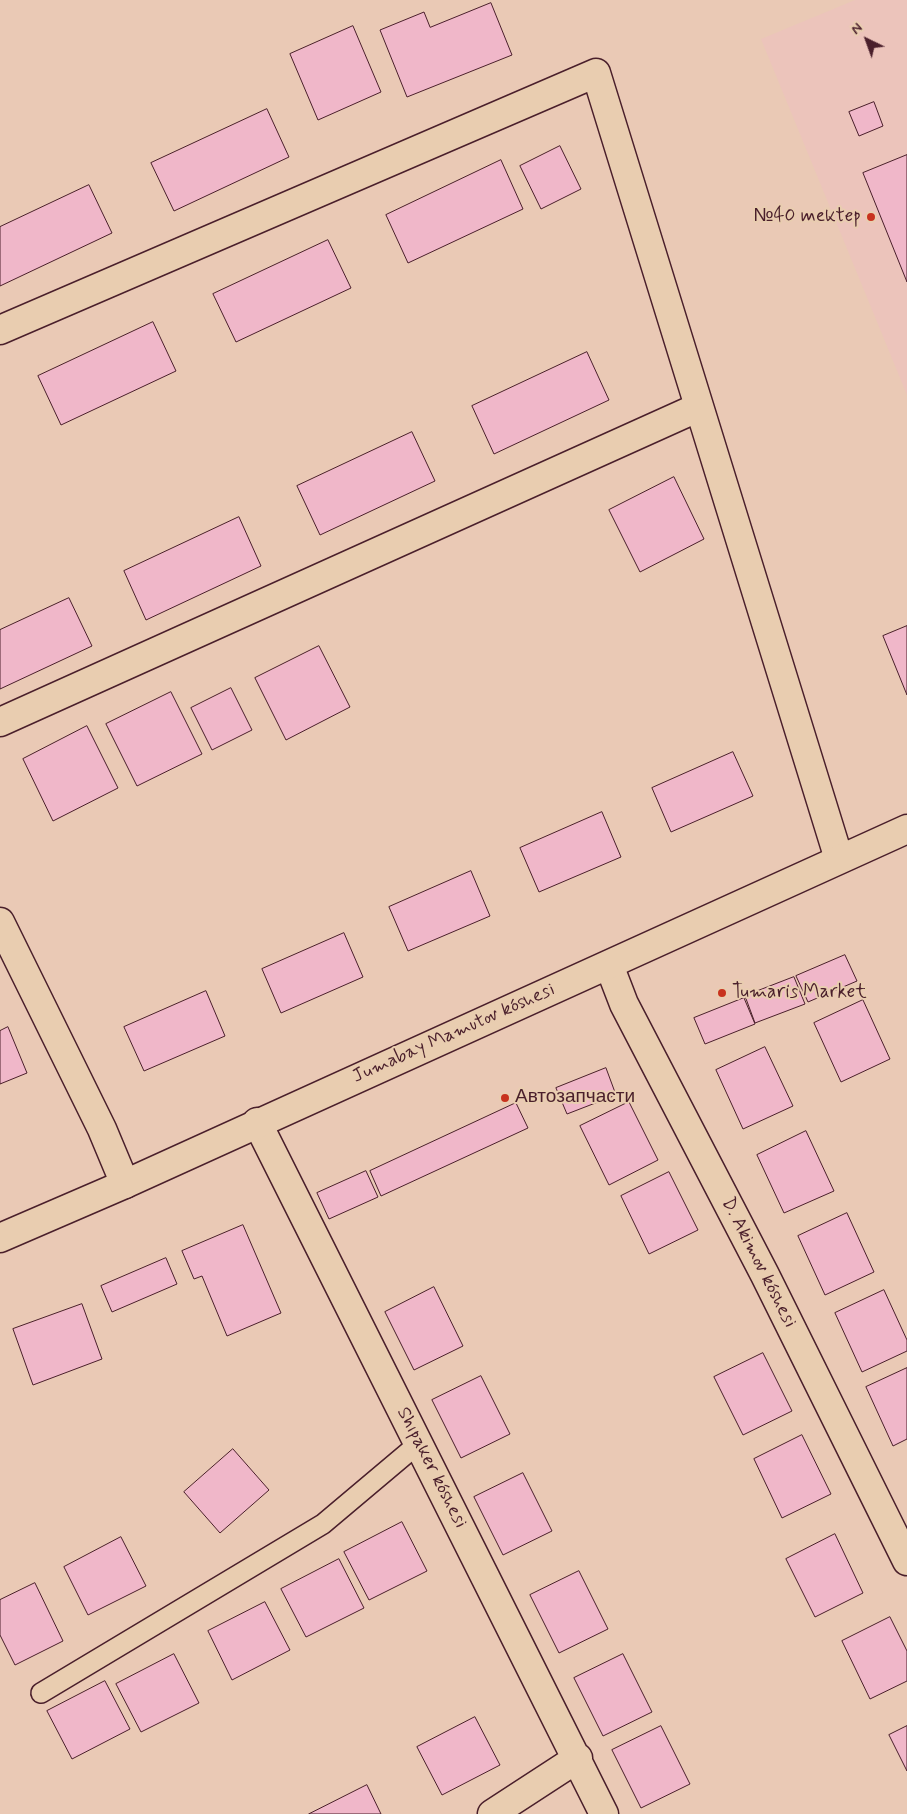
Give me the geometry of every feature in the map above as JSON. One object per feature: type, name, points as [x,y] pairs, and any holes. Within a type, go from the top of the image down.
[{"type":"street","points":[[0,330],[596,73],[839,859]]},
{"type":"street","points":[[0,722],[699,408]]},
{"type":"street","name":"Jumabay Mamutov kóshesi","points":[[0,1238],[125,1184],[257,1122],[907,828]]},
{"type":"street","points":[[0,922],[102,1129],[125,1184]]},
{"type":"street","name":"D. Akimov kóshesi","points":[[609,964],[624,1004],[765,1275],[907,1560]]},
{"type":"street","name":"Shıpaker kóshesi","points":[[257,1122],[578,1758],[604,1814]]},
{"type":"street","points":[[492,1814],[578,1758]]},
{"type":"lane","points":[[42,1693],[323,1524],[418,1444]]},
{"type":"shaded area","name":"№40 mektep","points":[[855,0],[907,0],[907,395],[761,39]]},
{"type":"building","points":[[491,3],[512,55],[407,97],[380,30],[424,12],[430,27]]},
{"type":"building","points":[[353,26],[381,92],[318,120],[290,54]]},
{"type":"building","points":[[874,102],[883,126],[859,136],[849,112]]},
{"type":"building","points":[[267,109],[289,157],[174,211],[151,163]]},
{"type":"building","points":[[560,146],[581,189],[541,209],[520,166]]},
{"type":"building","points":[[907,155],[907,282],[863,173]]},
{"type":"building","points":[[501,160],[523,209],[408,263],[386,215]]},
{"type":"building","points":[[89,185],[112,233],[0,286],[0,227]]},
{"type":"building","points":[[328,240],[351,288],[236,342],[213,294]]},
{"type":"building","points":[[153,322],[176,371],[61,425],[38,376]]},
{"type":"building","points":[[587,352],[609,400],[494,454],[472,406]]},
{"type":"building","points":[[412,432],[435,481],[320,535],[297,486]]},
{"type":"building","points":[[674,477],[704,539],[640,572],[609,510]]},
{"type":"building","points":[[239,517],[261,566],[146,620],[124,571]]},
{"type":"building","points":[[69,598],[92,646],[0,689],[0,630]]},
{"type":"building","points":[[907,626],[907,695],[883,636]]},
{"type":"building","points":[[319,646],[350,707],[286,740],[255,678]]},
{"type":"building","points":[[231,688],[252,730],[212,750],[191,708]]},
{"type":"building","points":[[171,692],[202,754],[137,786],[106,724]]},
{"type":"building","points":[[87,726],[118,788],[53,821],[23,759]]},
{"type":"building","points":[[733,752],[753,796],[671,832],[652,788]]},
{"type":"building","points":[[602,812],[621,857],[539,892],[520,848]]},
{"type":"building","points":[[471,871],[490,916],[408,951],[389,907]]},
{"type":"building","points":[[344,933],[363,977],[281,1013],[262,969]]},
{"type":"building","points":[[845,955],[857,981],[808,1002],[796,976]]},
{"type":"building","points":[[794,977],[805,1004],[755,1023],[745,996]]},
{"type":"building","points":[[206,991],[225,1036],[144,1071],[124,1027]]},
{"type":"building","points":[[744,998],[755,1024],[705,1044],[694,1018]]},
{"type":"building","points":[[863,1000],[890,1059],[841,1082],[814,1023]]},
{"type":"building","points":[[8,1027],[27,1073],[0,1084],[0,1031]]},
{"type":"building","points":[[765,1047],[793,1106],[743,1129],[716,1070]]},
{"type":"building","points":[[606,1068],[616,1095],[567,1114],[556,1088]]},
{"type":"building","points":[[629,1102],[658,1160],[609,1185],[580,1126]]},
{"type":"building","points":[[516,1103],[528,1128],[381,1196],[370,1171]]},
{"type":"building","points":[[806,1131],[834,1191],[784,1213],[757,1155]]},
{"type":"building","points":[[366,1171],[378,1197],[329,1219],[317,1193]]},
{"type":"building","points":[[669,1172],[698,1230],[649,1254],[621,1196]]},
{"type":"building","points":[[847,1213],[874,1272],[825,1295],[798,1236]]},
{"type":"building","points":[[243,1225],[281,1313],[227,1336],[202,1276],[194,1279],[182,1251]]},
{"type":"building","points":[[166,1258],[177,1284],[112,1312],[101,1286]]},
{"type":"building","points":[[434,1287],[463,1346],[414,1370],[385,1312]]},
{"type":"building","points":[[884,1290],[907,1340],[907,1351],[862,1372],[835,1313]]},
{"type":"building","points":[[82,1304],[102,1359],[33,1385],[13,1329]]},
{"type":"building","points":[[763,1353],[792,1411],[743,1435],[714,1377]]},
{"type":"building","points":[[907,1368],[907,1439],[893,1446],[866,1387]]},
{"type":"building","points":[[481,1376],[510,1434],[461,1458],[432,1400]]},
{"type":"building","points":[[802,1435],[831,1494],[782,1518],[754,1459]]},
{"type":"building","points":[[233,1449],[269,1490],[220,1533],[184,1492]]},
{"type":"building","points":[[523,1473],[552,1531],[503,1555],[474,1497]]},
{"type":"building","points":[[402,1522],[427,1571],[369,1600],[344,1552]]},
{"type":"building","points":[[835,1534],[863,1593],[815,1617],[786,1559]]},
{"type":"building","points":[[121,1537],[146,1586],[88,1615],[64,1567]]},
{"type":"building","points":[[339,1559],[364,1608],[306,1637],[281,1589]]},
{"type":"building","points":[[579,1571],[608,1629],[559,1653],[530,1595]]},
{"type":"building","points":[[35,1583],[63,1641],[15,1665],[0,1635],[0,1600]]},
{"type":"building","points":[[265,1602],[290,1650],[232,1680],[208,1631]]},
{"type":"building","points":[[890,1617],[907,1651],[907,1681],[870,1699],[842,1641]]},
{"type":"building","points":[[174,1654],[199,1703],[141,1732],[116,1684]]},
{"type":"building","points":[[623,1654],[652,1712],[603,1736],[574,1678]]},
{"type":"building","points":[[105,1681],[130,1729],[72,1759],[47,1711]]},
{"type":"building","points":[[475,1717],[500,1765],[442,1795],[417,1747]]},
{"type":"building","points":[[661,1726],[690,1784],[641,1808],[612,1750]]},
{"type":"building","points":[[907,1726],[907,1771],[889,1735]]},
{"type":"building","points":[[367,1785],[381,1814],[309,1814]]},
{"type":"place","name":"№40 mektep","points":[[871,217]]},
{"type":"place","name":"Tumaris Market","points":[[722,993]]},
{"type":"place","name":"Автозапчасти","points":[[505,1098]]}]
